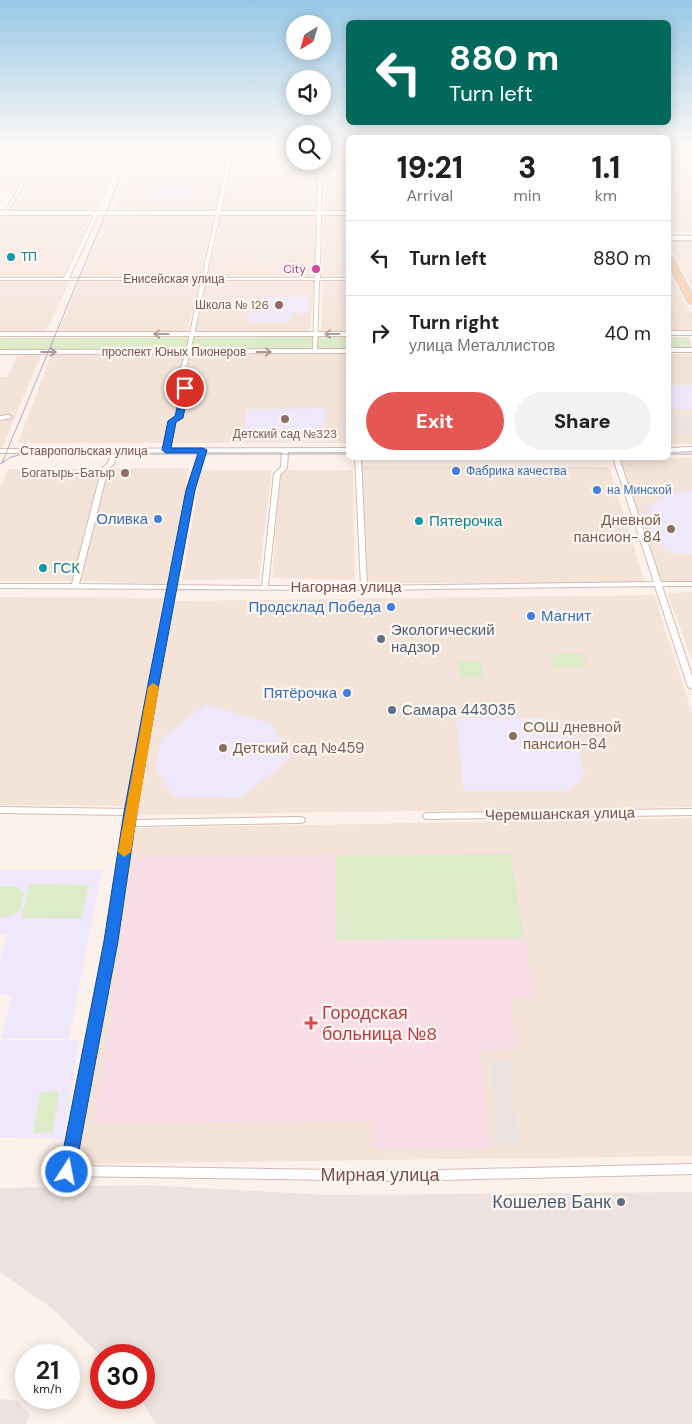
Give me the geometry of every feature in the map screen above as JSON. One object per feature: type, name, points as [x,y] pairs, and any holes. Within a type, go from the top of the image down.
[{"type":"main road","points":[[671,233],[692,233]]},
{"type":"main road","points":[[671,238],[692,238]]},
{"type":"main road","points":[[671,265],[692,302]]},
{"type":"street","points":[[66,279],[96,214]]},
{"type":"street","points":[[166,450],[172,421],[179,418],[185,388],[179,384],[188,352],[218,214]]},
{"type":"street","points":[[314,351],[320,214]]},
{"type":"street","name":"Енисейская улица","points":[[0,279],[346,279]]},
{"type":"street","points":[[671,333],[692,333]]},
{"type":"street","name":"проспект Юных Пионеров","points":[[0,334],[346,334]]},
{"type":"street","points":[[671,350],[692,350]]},
{"type":"street","name":"проспект Юных Пионеров","points":[[0,352],[346,351]]},
{"type":"street","points":[[0,418],[10,418]]},
{"type":"street","points":[[671,450],[692,449]]},
{"type":"street","points":[[75,586],[105,468],[111,464],[115,450]]},
{"type":"street","points":[[203,450],[191,490],[129,822],[301,820]]},
{"type":"street","points":[[265,588],[277,474],[284,468],[284,450]]},
{"type":"street","name":"Ставропольская улица","points":[[0,451],[346,450]]},
{"type":"street","points":[[358,460],[364,588]]},
{"type":"street","points":[[617,460],[692,687]]},
{"type":"street","name":"Нагорная улица","points":[[0,586],[364,588],[692,584]]},
{"type":"street","points":[[0,810],[130,812]]},
{"type":"street","name":"Черемшанская улица","points":[[427,816],[692,812]]},
{"type":"street","name":"Мирная улица","points":[[129,822],[111,941],[67,1172],[400,1176],[692,1168]]},
{"type":"shaded area","points":[[91,214],[63,277],[0,277],[0,215]]},
{"type":"shaded area","points":[[107,214],[214,215],[200,277],[82,277]]},
{"type":"shaded area","points":[[222,214],[315,215],[315,277],[208,277]]},
{"type":"shaded area","points":[[671,214],[692,214],[692,232],[671,232]]},
{"type":"shaded area","points":[[323,215],[346,215],[346,278],[323,278]]},
{"type":"shaded area","points":[[671,240],[692,240],[692,289],[671,248]]},
{"type":"shaded area","points":[[671,275],[692,315],[692,331],[671,332]]},
{"type":"shaded area","points":[[80,280],[200,280],[187,332],[58,332]]},
{"type":"shaded area","points":[[207,280],[314,281],[310,333],[196,332]]},
{"type":"shaded area","points":[[323,280],[346,280],[346,334],[321,333]]},
{"type":"shaded area","points":[[0,281],[70,281],[45,333],[0,333]]},
{"type":"shaded area","name":"Школа № 126","points":[[252,297],[308,297],[307,313],[292,313],[291,322],[248,322]]},
{"type":"shaded area","points":[[346,354],[346,443],[18,443],[51,355]]},
{"type":"shaded area","points":[[671,354],[692,354],[692,444],[671,444]]},
{"type":"shaded area","points":[[17,355],[41,355],[3,447],[0,447],[0,377],[8,377]]},
{"type":"shaded area","points":[[671,385],[692,385],[692,409],[671,409]]},
{"type":"shaded area","name":"Детский сад №323","points":[[325,408],[324,429],[244,429],[247,409]]},
{"type":"shaded area","points":[[671,417],[692,417],[692,434],[671,434]]},
{"type":"shaded area","points":[[671,458],[692,458],[692,581],[659,581],[617,460],[671,460]]},
{"type":"shaded area","points":[[360,466],[609,467],[645,583],[363,583]]},
{"type":"shaded area","points":[[106,468],[189,468],[169,584],[78,581]]},
{"type":"shaded area","points":[[8,469],[101,469],[72,581],[0,581],[0,489]]},
{"type":"shaded area","points":[[201,470],[272,470],[259,579],[182,580]]},
{"type":"shaded area","points":[[285,470],[353,470],[355,580],[272,578],[280,474]]},
{"type":"shaded area","name":"Дневной пансион- 84","points":[[692,491],[692,554],[667,553],[645,521],[650,505],[672,492]]},
{"type":"shaded area","points":[[692,592],[692,660],[667,593]]},
{"type":"shaded area","points":[[654,595],[692,712],[692,807],[138,815],[174,601]]},
{"type":"shaded area","points":[[0,597],[163,598],[125,806],[0,805]]},
{"type":"shaded area","name":"Детский сад №459","points":[[206,704],[271,724],[291,758],[241,798],[174,797],[156,768],[161,739]]},
{"type":"shaded area","points":[[456,718],[542,718],[574,736],[585,775],[570,791],[464,791]]},
{"type":"shaded area","points":[[692,818],[692,1156],[77,1164],[136,828]]},
{"type":"shaded area","name":"Городская больница №8","points":[[511,853],[534,997],[510,998],[517,1049],[480,1050],[489,1149],[373,1149],[371,1121],[94,1123],[134,857]]},
{"type":"shaded area","points":[[0,870],[102,870],[69,1039],[1,1039],[12,995],[0,994],[0,960],[7,935],[0,934]]},
{"type":"shaded area","points":[[0,1040],[79,1040],[64,1139],[0,1137]]},
{"type":"shaded area","points":[[490,1059],[509,1059],[519,1144],[499,1144]]},
{"type":"shaded area","points":[[146,1185],[329,1195],[692,1192],[692,1424],[156,1424],[147,1409],[155,1409],[155,1344],[90,1345],[54,1310],[0,1272],[0,1188]]},
{"type":"shaded area","points":[[0,1399],[15,1401],[15,1409],[24,1409],[29,1414],[26,1424],[0,1424]]},
{"type":"green space","points":[[346,337],[346,349],[0,349],[0,338]]},
{"type":"green space","points":[[671,337],[689,337],[692,349],[671,349]]},
{"type":"green space","points":[[583,654],[588,667],[554,668],[550,655]]},
{"type":"green space","points":[[458,661],[481,661],[483,677],[460,677]]},
{"type":"green space","points":[[511,854],[524,938],[337,940],[336,856]]},
{"type":"green space","points":[[30,884],[89,885],[81,919],[21,918]]},
{"type":"green space","points":[[0,886],[17,887],[24,892],[20,909],[13,916],[0,917]]},
{"type":"green space","points":[[59,1091],[53,1132],[33,1133],[40,1092]]},
{"type":"tram line","points":[[2,463],[105,214]]},
{"type":"tram line","points":[[2,463],[11,457],[23,454],[346,454]]},
{"type":"tram line","points":[[671,454],[692,454]]},
{"type":"slow traffic","points":[[124,852],[153,687]]},
{"type":"place","name":"ТП","points":[[11,257]]},
{"type":"place","name":"City","points":[[316,269]]},
{"type":"place","name":"Школа № 126","points":[[279,305]]},
{"type":"place","name":"Детский сад №323","points":[[285,419]]},
{"type":"place","name":"Фабрика качества","points":[[456,471]]},
{"type":"place","name":"Богатырь-Батыр","points":[[125,473]]},
{"type":"place","name":"на Минской","points":[[597,490]]},
{"type":"place","name":"Оливка","points":[[158,519]]},
{"type":"place","name":"Пятерочка","points":[[419,521]]},
{"type":"place","name":"Дневной пансион- 84","points":[[671,529]]},
{"type":"place","name":"ГСК","points":[[43,568]]},
{"type":"place","name":"Продсклад Победа","points":[[391,607]]},
{"type":"place","name":"Магнит","points":[[531,616]]},
{"type":"place","name":"Экологический надзор","points":[[381,639]]},
{"type":"place","name":"Пятёрочка","points":[[347,693]]},
{"type":"place","name":"Самара 443035","points":[[392,710]]},
{"type":"place","name":"СОШ дневной пансион-84","points":[[513,736]]},
{"type":"place","name":"Детский сад №459","points":[[223,748]]},
{"type":"place","name":"Городская больница №8","points":[[311,1023]]},
{"type":"place","name":"Кошелев Банк","points":[[621,1202]]},
{"type":"route","points":[[67,1172],[111,941],[130,812],[154,684],[191,490],[203,450],[166,450],[172,421],[179,418],[185,388]]}]
